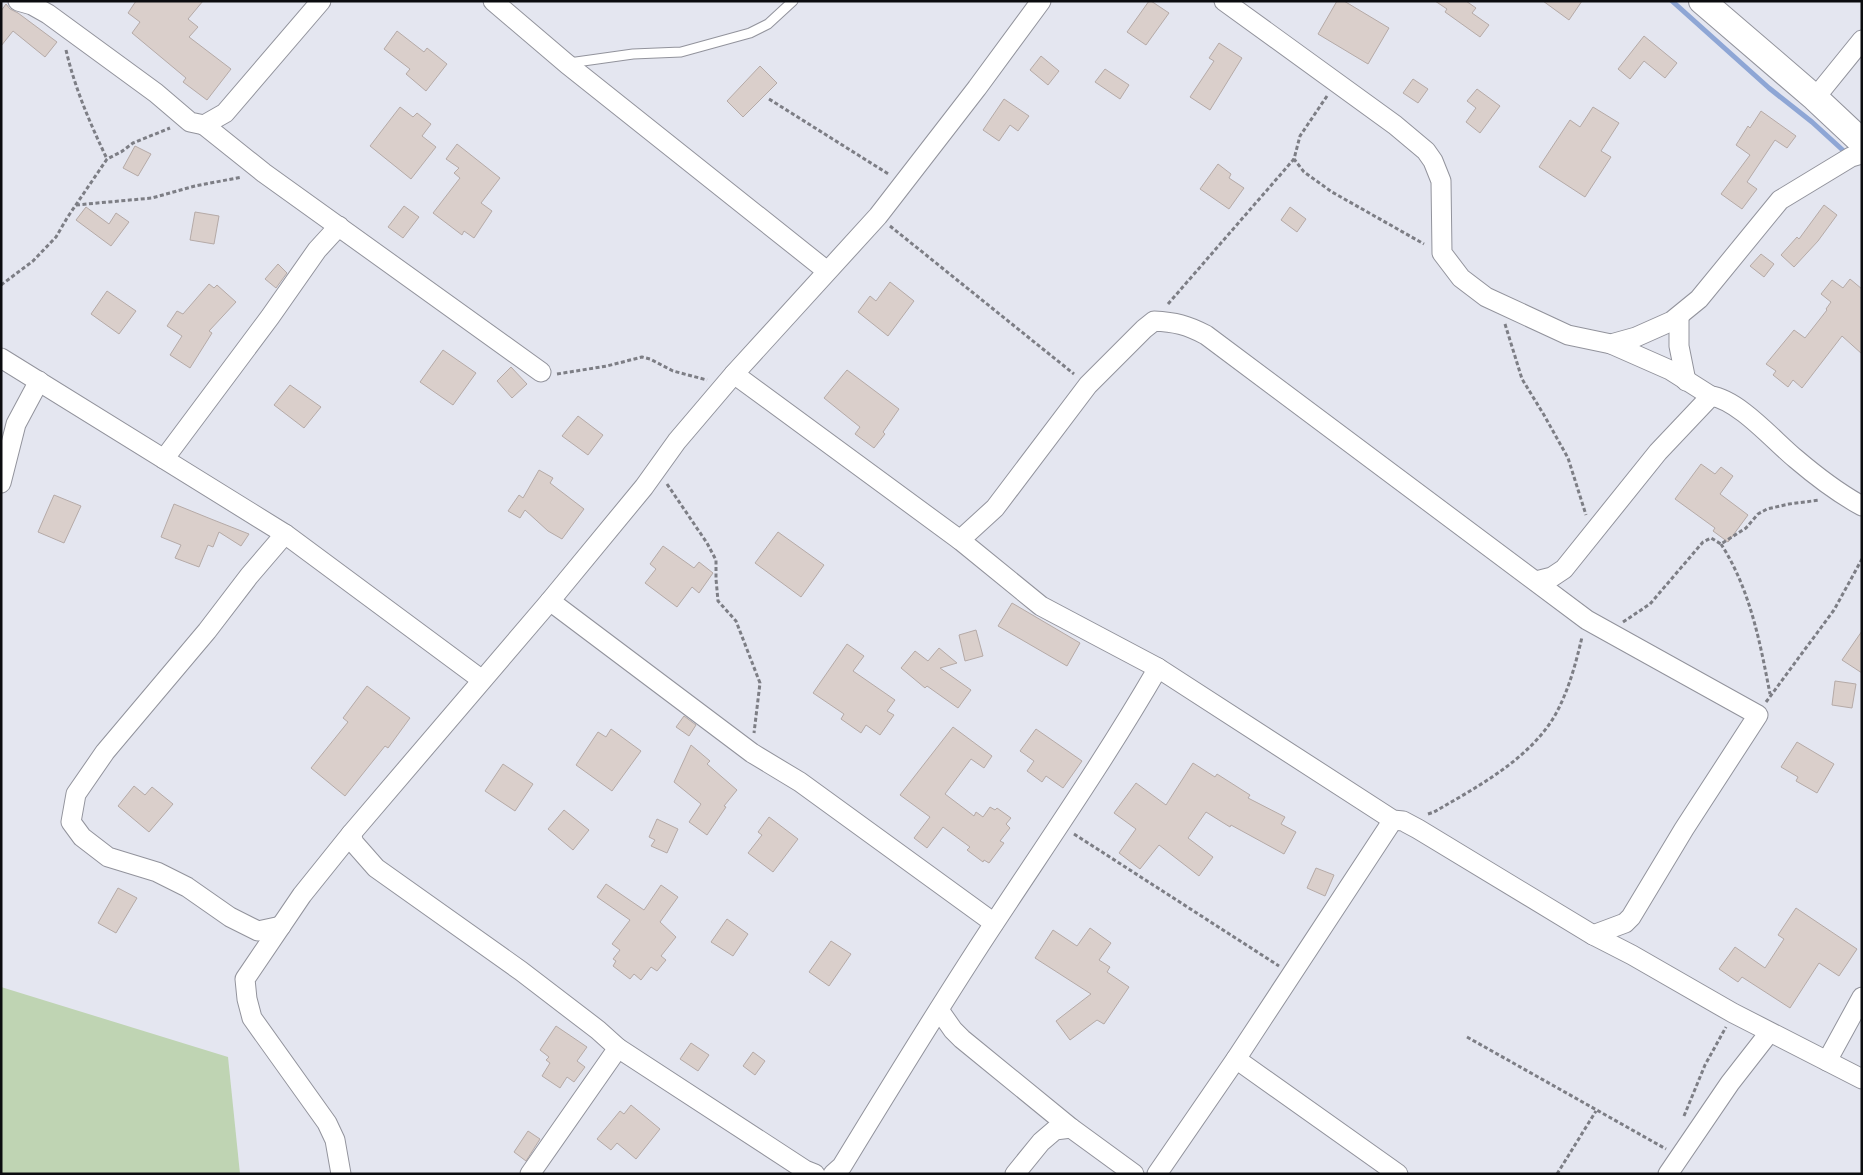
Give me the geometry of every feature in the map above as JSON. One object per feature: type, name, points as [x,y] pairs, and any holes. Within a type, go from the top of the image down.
[{"type":"main road","points":[[1702,1],[1815,98],[1862,142]]},
{"type":"street","points":[[197,124],[225,112],[321,1]]},
{"type":"street","points":[[494,1],[567,64],[827,271]]},
{"type":"street","points":[[341,1174],[335,1140],[327,1123],[252,1018],[246,999],[246,979],[302,895],[351,834],[550,601],[664,461],[677,441],[729,380],[878,216],[977,88],[1041,1]]},
{"type":"street","points":[[1224,1],[1395,125],[1426,151],[1441,181],[1442,254],[1462,278],[1486,297],[1568,335],[1611,344],[1670,370],[1710,396],[1719,398],[1752,420],[1797,459],[1854,502]]},
{"type":"street","points":[[27,3],[60,22],[264,173],[541,372]]},
{"type":"street","points":[[1815,98],[1862,40]]},
{"type":"street","points":[[1611,344],[1636,337],[1672,322],[1699,299],[1780,200],[1851,158],[1862,154]]},
{"type":"street","points":[[164,459],[270,317],[317,250],[339,226]]},
{"type":"street","points":[[1679,316],[1679,346],[1686,380]]},
{"type":"street","points":[[960,540],[995,508],[1088,385],[1144,329],[1154,321],[1171,322],[1187,326],[1206,335],[1587,620],[1758,715],[1684,829],[1631,917],[1625,923],[1593,935]]},
{"type":"street","points":[[1,358],[285,534],[482,680]]},
{"type":"street","points":[[729,380],[960,540],[1040,606],[1158,668],[1398,821],[1593,935],[1632,955],[1733,1013],[1862,1079]]},
{"type":"street","points":[[1,483],[16,424],[39,381]]},
{"type":"street","points":[[1536,581],[1552,577],[1564,569],[1658,452],[1710,396]]},
{"type":"street","points":[[281,926],[258,931],[230,917],[187,887],[157,872],[108,857],[82,837],[71,822],[76,794],[105,752],[285,534]]},
{"type":"street","points":[[550,601],[752,753],[798,780],[994,923]]},
{"type":"street","points":[[833,1174],[842,1166],[994,923],[1061,826],[1120,735],[1158,668]]},
{"type":"street","points":[[1157,1174],[1398,821]]},
{"type":"street","points":[[351,834],[354,843],[376,868],[521,971],[598,1030],[618,1048],[805,1170],[815,1174]]},
{"type":"street","points":[[1827,1061],[1862,997]]},
{"type":"street","points":[[939,1010],[962,1039],[1071,1128],[1134,1174]]},
{"type":"street","points":[[1668,1174],[1734,1077],[1769,1032]]},
{"type":"street","points":[[530,1174],[618,1048]]},
{"type":"street","points":[[1236,1058],[1398,1174]]},
{"type":"street","points":[[1015,1174],[1041,1142],[1055,1130],[1071,1128]]},
{"type":"lane","points":[[567,64],[633,54],[681,52],[750,33],[768,24],[793,1]]},
{"type":"path","points":[[60,22],[72,78],[107,159]]},
{"type":"path","points":[[1154,321],[1294,160],[1300,136],[1336,82]]},
{"type":"path","points":[[769,99],[903,183]]},
{"type":"path","points":[[1,285],[33,260],[56,237],[107,159],[133,143],[173,127],[197,124]]},
{"type":"path","points":[[1294,160],[1304,172],[1332,192],[1442,254]]},
{"type":"path","points":[[76,205],[152,198],[195,186],[264,173]]},
{"type":"path","points":[[878,216],[1088,385]]},
{"type":"path","points":[[1500,304],[1522,379],[1568,458],[1592,534]]},
{"type":"path","points":[[541,372],[549,375],[556,374],[607,366],[642,357],[673,371],[729,380]]},
{"type":"path","points":[[664,461],[665,482],[707,543],[716,560],[718,601],[736,620],[760,683],[752,753]]},
{"type":"path","points":[[1721,544],[1746,528],[1758,514],[1767,509],[1789,504],[1854,502]]},
{"type":"path","points":[[1608,631],[1650,604],[1703,542],[1711,538],[1721,544],[1731,559],[1756,624],[1771,694]]},
{"type":"path","points":[[1758,715],[1771,694],[1834,610],[1862,559]]},
{"type":"path","points":[[1398,821],[1434,812],[1468,792],[1493,777],[1538,738],[1554,716],[1564,694],[1577,659],[1587,620]]},
{"type":"path","points":[[1061,826],[1292,974]]},
{"type":"path","points":[[1684,1118],[1705,1065],[1733,1013]]},
{"type":"path","points":[[1467,1038],[1671,1152],[1671,1145]]},
{"type":"path","points":[[1557,1174],[1596,1111]]},
{"type":"green space","points":[[1,987],[228,1057],[240,1174],[1,1174]]},
{"type":"building","points":[[136,1],[203,1],[188,19],[198,27],[189,37],[231,69],[207,100],[183,82],[186,78],[132,33],[140,22],[128,13]]},
{"type":"building","points":[[1149,1],[1169,13],[1146,45],[1127,32]]},
{"type":"building","points":[[1337,1],[1344,1],[1389,28],[1368,64],[1318,34]]},
{"type":"building","points":[[1435,1],[1466,1],[1476,8],[1472,13],[1489,25],[1480,37],[1445,12],[1447,9]]},
{"type":"building","points":[[1543,1],[1582,1],[1569,20]]},
{"type":"building","points":[[6,4],[10,9],[57,42],[45,57],[13,31],[1,46],[1,11]]},
{"type":"building","points":[[397,31],[424,52],[427,48],[447,64],[426,91],[406,74],[410,69],[384,49]]},
{"type":"building","points":[[1644,36],[1677,63],[1665,78],[1644,61],[1630,79],[1618,69]]},
{"type":"building","points":[[1219,43],[1242,58],[1210,110],[1190,97],[1214,61],[1209,58]]},
{"type":"building","points":[[1041,56],[1059,71],[1048,85],[1030,70]]},
{"type":"building","points":[[760,66],[777,83],[743,117],[727,101]]},
{"type":"building","points":[[1105,69],[1129,85],[1120,99],[1095,82]]},
{"type":"building","points":[[1413,79],[1428,89],[1418,103],[1403,93]]},
{"type":"building","points":[[1477,89],[1500,106],[1480,133],[1466,122],[1476,108],[1467,101]]},
{"type":"building","points":[[1004,99],[1029,116],[1018,131],[1010,125],[999,141],[983,130]]},
{"type":"building","points":[[400,107],[413,117],[417,113],[431,124],[422,136],[436,147],[411,179],[370,146]]},
{"type":"building","points":[[1593,107],[1619,123],[1601,151],[1611,157],[1585,197],[1539,167],[1570,120],[1580,127]]},
{"type":"building","points":[[1761,111],[1796,136],[1787,148],[1775,140],[1747,182],[1757,189],[1742,209],[1721,194],[1750,155],[1736,145],[1748,126],[1750,128]]},
{"type":"building","points":[[457,144],[500,178],[481,203],[492,211],[474,238],[464,231],[462,235],[433,213],[460,178],[454,173],[459,168],[446,159]]},
{"type":"building","points":[[135,146],[151,154],[138,176],[123,168]]},
{"type":"building","points":[[1218,164],[1231,174],[1229,178],[1244,188],[1229,209],[1200,189]]},
{"type":"building","points":[[1824,205],[1837,215],[1818,241],[1794,267],[1781,255],[1797,237],[1799,239]]},
{"type":"building","points":[[404,206],[419,217],[403,238],[388,227]]},
{"type":"building","points":[[86,207],[109,224],[116,213],[129,222],[111,246],[76,220]]},
{"type":"building","points":[[1290,207],[1306,219],[1297,232],[1281,220]]},
{"type":"building","points":[[195,212],[219,216],[214,244],[190,240]]},
{"type":"building","points":[[1761,254],[1774,264],[1764,277],[1750,266]]},
{"type":"building","points":[[278,264],[287,273],[276,288],[265,279]]},
{"type":"building","points":[[1850,279],[1862,289],[1862,354],[1842,336],[1802,388],[1793,380],[1788,387],[1773,375],[1776,371],[1766,364],[1794,330],[1805,338],[1827,310],[1831,302],[1821,294],[1832,280],[1843,288]]},
{"type":"building","points":[[890,282],[914,301],[888,336],[858,312],[870,296],[876,301]]},
{"type":"building","points":[[209,284],[214,288],[217,285],[236,302],[209,331],[212,333],[190,368],[170,355],[182,336],[167,326],[177,311],[183,314]]},
{"type":"building","points":[[107,291],[136,311],[119,334],[91,314]]},
{"type":"building","points":[[443,350],[476,373],[453,405],[420,382]]},
{"type":"building","points":[[511,367],[527,384],[512,398],[497,381]]},
{"type":"building","points":[[847,370],[899,409],[883,432],[885,434],[874,448],[855,434],[860,427],[824,398]]},
{"type":"building","points":[[290,385],[321,407],[304,428],[274,405]]},
{"type":"building","points":[[578,416],[603,435],[588,455],[562,436]]},
{"type":"building","points":[[1701,464],[1715,474],[1721,467],[1733,476],[1720,494],[1748,515],[1728,542],[1713,531],[1715,528],[1675,499]]},
{"type":"building","points":[[539,470],[553,478],[550,483],[584,509],[562,539],[548,531],[525,510],[520,518],[508,511],[519,495],[523,498]]},
{"type":"building","points":[[54,495],[81,506],[64,543],[38,532]]},
{"type":"building","points":[[174,504],[249,534],[241,546],[219,532],[213,547],[208,545],[199,567],[175,558],[181,545],[161,537]]},
{"type":"building","points":[[778,532],[824,565],[801,597],[755,563]]},
{"type":"building","points":[[663,546],[694,568],[699,562],[713,573],[699,593],[692,587],[677,607],[645,583],[656,569],[650,564]]},
{"type":"building","points":[[1012,603],[1080,643],[1067,666],[998,626]]},
{"type":"building","points":[[976,630],[983,656],[965,661],[959,635]]},
{"type":"building","points":[[1862,631],[1862,673],[1842,660]]},
{"type":"building","points":[[847,644],[864,656],[853,671],[895,700],[887,711],[894,715],[880,735],[866,725],[861,733],[841,719],[844,714],[813,693]]},
{"type":"building","points":[[939,648],[957,663],[940,668],[971,690],[958,708],[927,686],[925,688],[901,668],[915,651],[928,661]]},
{"type":"building","points":[[1835,681],[1856,684],[1852,708],[1832,705]]},
{"type":"building","points":[[367,686],[410,718],[388,748],[385,746],[345,796],[311,768],[348,722],[343,718]]},
{"type":"building","points":[[684,716],[696,725],[689,736],[676,727]]},
{"type":"building","points":[[953,727],[992,756],[984,768],[971,759],[945,794],[974,816],[976,812],[983,817],[990,807],[995,810],[997,808],[1011,818],[1006,824],[1010,828],[1000,841],[1004,843],[989,863],[984,860],[983,862],[967,850],[970,847],[943,827],[927,848],[914,838],[930,817],[900,795]]},
{"type":"building","points":[[611,729],[641,751],[612,791],[576,765],[598,732],[606,737]]},
{"type":"building","points":[[1036,729],[1082,761],[1063,788],[1046,776],[1042,782],[1027,771],[1034,761],[1020,751]]},
{"type":"building","points":[[1797,742],[1834,764],[1817,793],[1796,781],[1798,777],[1781,767]]},
{"type":"building","points":[[691,745],[710,761],[707,764],[737,790],[724,806],[726,807],[707,835],[689,822],[701,804],[674,782]]},
{"type":"building","points":[[1193,763],[1215,777],[1217,774],[1250,795],[1248,798],[1285,817],[1281,824],[1296,832],[1284,854],[1231,825],[1230,827],[1206,812],[1188,838],[1213,857],[1199,876],[1159,845],[1140,869],[1119,853],[1136,829],[1114,813],[1136,783],[1166,805]]},
{"type":"building","points":[[503,764],[533,784],[515,811],[485,791]]},
{"type":"building","points":[[134,786],[145,795],[152,787],[173,804],[149,832],[118,806]]},
{"type":"building","points":[[564,810],[589,830],[573,850],[548,829]]},
{"type":"building","points":[[769,817],[798,839],[773,872],[748,853],[762,835],[758,832]]},
{"type":"building","points":[[657,819],[678,829],[667,853],[651,846],[655,840],[649,837]]},
{"type":"building","points":[[1316,868],[1334,875],[1325,896],[1307,888]]},
{"type":"building","points":[[606,884],[644,910],[661,885],[678,897],[660,922],[676,937],[661,956],[666,960],[657,971],[651,967],[641,980],[634,974],[630,979],[613,966],[616,961],[613,959],[620,950],[612,944],[630,920],[597,897]]},
{"type":"building","points":[[118,888],[137,898],[116,933],[98,923]]},
{"type":"building","points":[[1796,908],[1857,949],[1839,976],[1819,963],[1790,1008],[1742,977],[1738,982],[1719,969],[1735,947],[1765,968],[1784,939],[1778,935]]},
{"type":"building","points":[[727,919],[748,934],[733,956],[711,942]]},
{"type":"building","points":[[1090,928],[1111,943],[1099,960],[1110,967],[1107,972],[1129,987],[1104,1024],[1097,1020],[1070,1040],[1056,1021],[1091,994],[1035,958],[1053,930],[1077,946]]},
{"type":"building","points":[[831,941],[851,954],[829,986],[809,972]]},
{"type":"building","points":[[556,1026],[587,1047],[577,1061],[585,1067],[574,1082],[567,1077],[560,1088],[542,1076],[550,1063],[546,1060],[549,1057],[540,1050]]},
{"type":"building","points":[[691,1043],[709,1055],[698,1071],[680,1059]]},
{"type":"building","points":[[753,1052],[765,1061],[755,1075],[743,1066]]},
{"type":"building","points":[[631,1105],[660,1129],[636,1159],[617,1143],[611,1150],[597,1139],[620,1111],[624,1114]]},
{"type":"building","points":[[528,1131],[540,1139],[526,1161],[514,1152]]},
{"type":"waterway","points":[[1672,1],[1769,88],[1812,122],[1847,154]]}]
